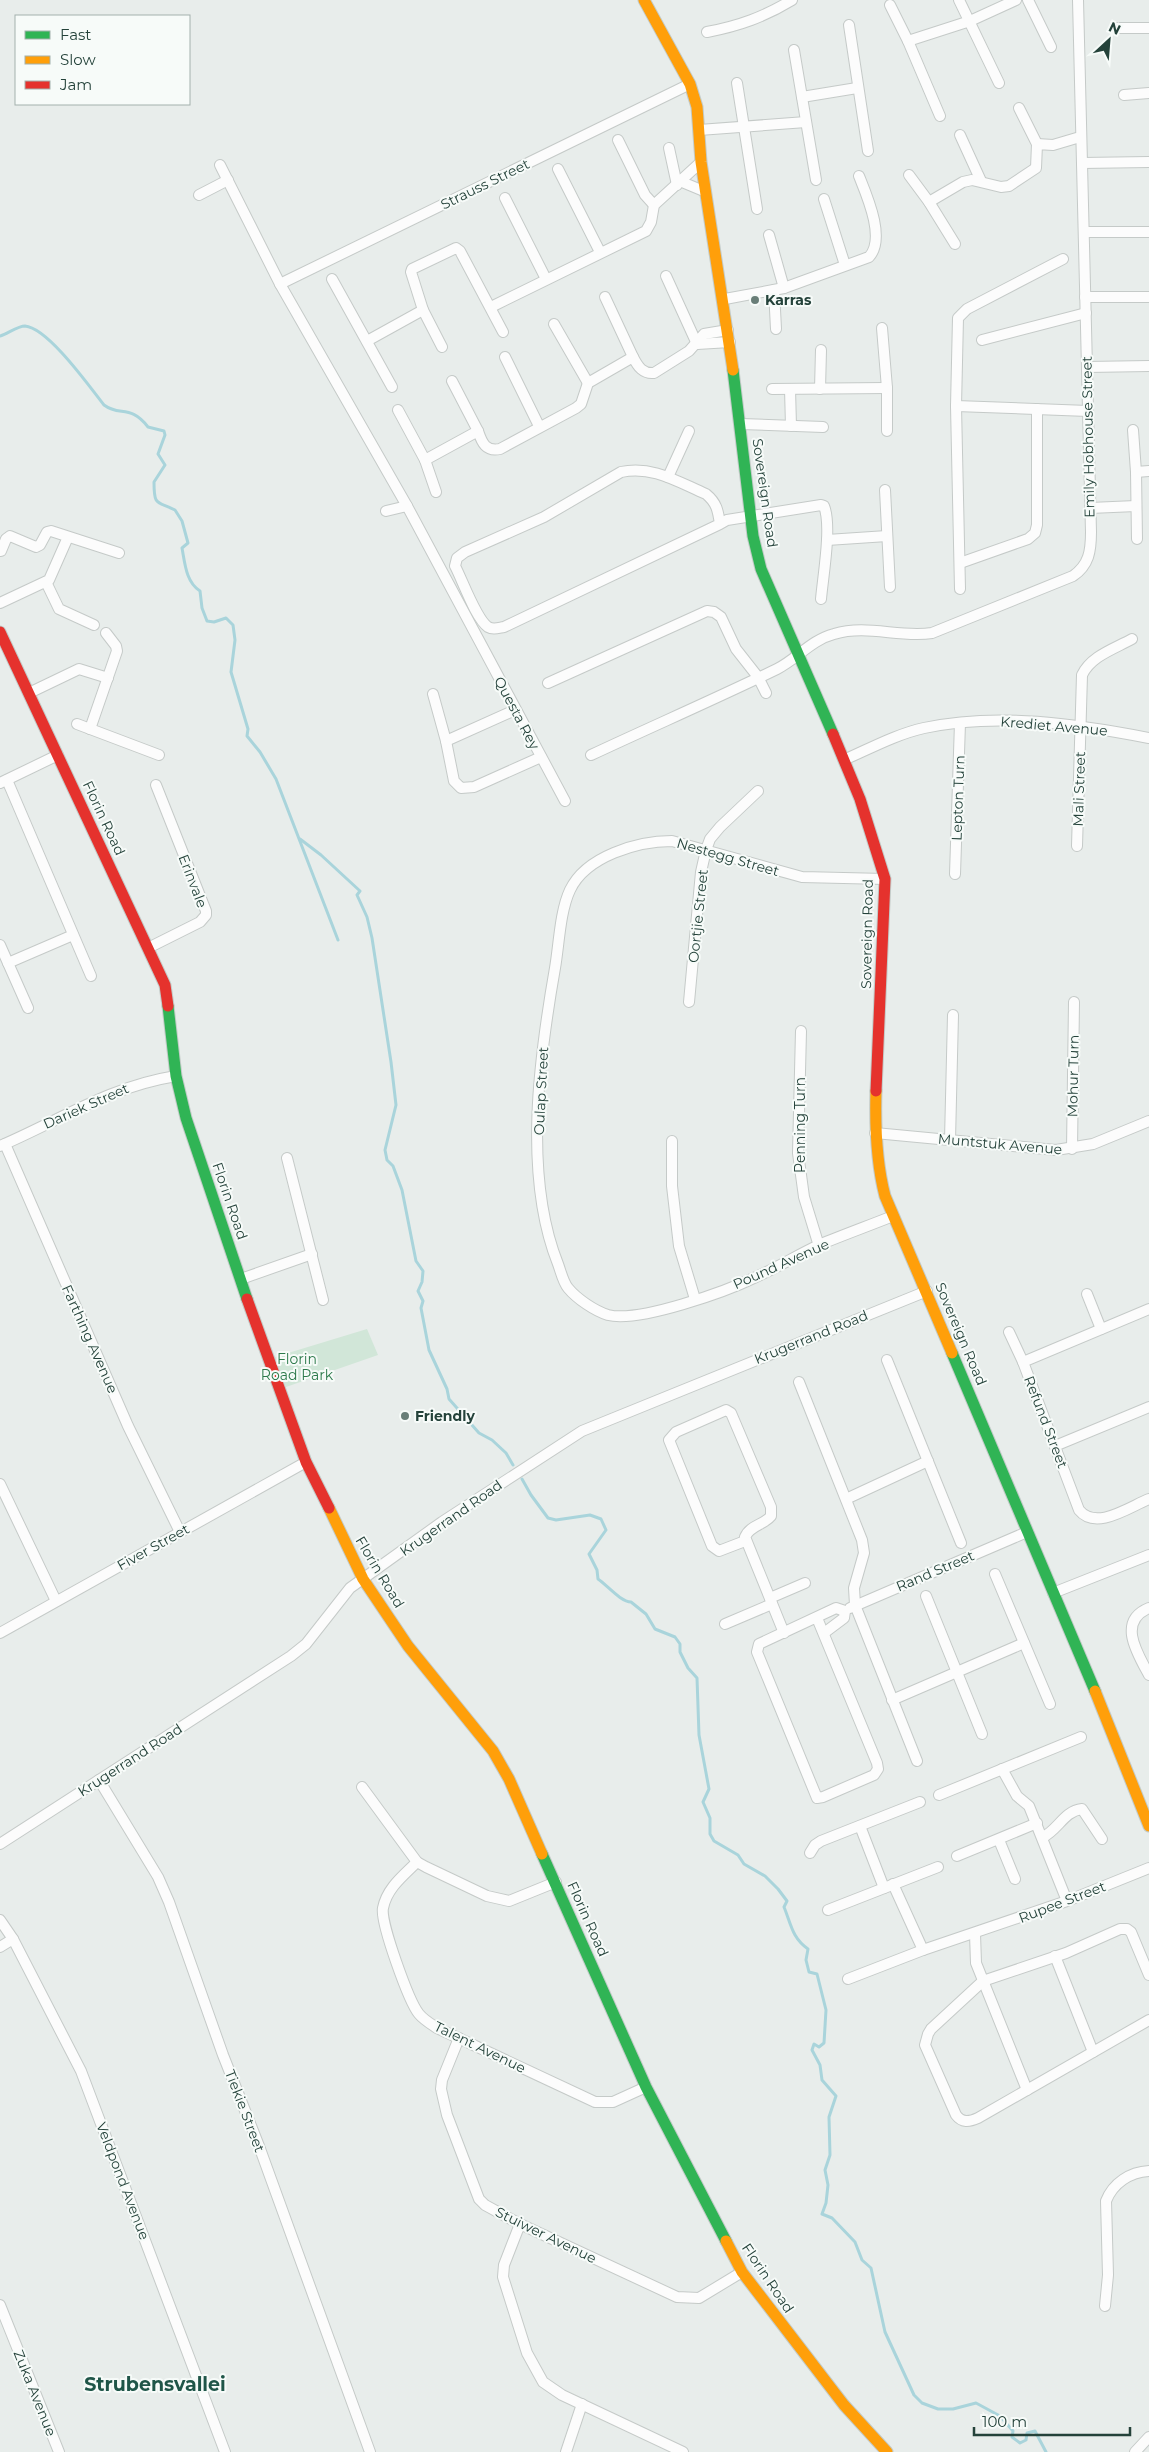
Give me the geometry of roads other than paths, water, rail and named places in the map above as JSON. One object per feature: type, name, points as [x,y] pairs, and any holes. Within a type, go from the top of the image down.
[{"type":"street","name":"Sovereign Road","points":[[644,0],[690,84],[697,107],[701,162],[724,299],[741,424],[752,536],[761,569],[846,759],[876,845],[885,878],[875,1133],[880,1174],[893,1216],[927,1291],[1026,1532],[1099,1700],[1149,1826]]},
{"type":"street","points":[[707,32],[735,27],[763,17],[792,0]]},
{"type":"street","points":[[959,0],[998,83]]},
{"type":"street","points":[[908,41],[970,21],[1016,0]]},
{"type":"street","points":[[1028,0],[1051,47]]},
{"type":"street","name":"Emily Hobhouse Street","points":[[591,755],[779,668],[818,640],[849,630],[919,635],[932,633],[1074,576],[1082,570],[1088,561],[1091,545],[1078,0]]},
{"type":"street","points":[[890,5],[908,41],[940,116]]},
{"type":"street","points":[[849,25],[868,151]]},
{"type":"street","points":[[1115,28],[1149,28]]},
{"type":"street","points":[[794,50],[816,180]]},
{"type":"street","points":[[737,83],[757,209]]},
{"type":"street","name":"Strauss Street","points":[[280,284],[690,84]]},
{"type":"street","points":[[802,97],[857,88]]},
{"type":"street","points":[[1124,95],[1149,93]]},
{"type":"street","points":[[929,202],[963,182],[982,181],[1001,187],[1009,186],[1036,168],[1038,144],[1019,108]]},
{"type":"street","points":[[699,130],[806,122]]},
{"type":"street","points":[[960,135],[982,181]]},
{"type":"street","points":[[1038,144],[1053,145],[1080,138]]},
{"type":"street","points":[[618,140],[645,195],[654,205]]},
{"type":"street","points":[[669,148],[679,183]]},
{"type":"street","points":[[491,307],[646,231],[651,222],[654,205],[701,162]]},
{"type":"street","points":[[1082,163],[1149,162]]},
{"type":"street","points":[[220,165],[280,284],[407,506],[386,511]]},
{"type":"street","points":[[558,169],[600,252]]},
{"type":"street","points":[[909,175],[929,202],[955,244]]},
{"type":"street","points":[[724,299],[779,289],[869,257],[876,245],[874,216],[859,176]]},
{"type":"street","points":[[199,195],[228,180]]},
{"type":"street","points":[[679,183],[706,192]]},
{"type":"street","points":[[505,198],[546,279]]},
{"type":"street","points":[[824,199],[845,265]]},
{"type":"street","points":[[1084,232],[1149,232]]},
{"type":"street","points":[[769,235],[779,289],[776,329]]},
{"type":"street","points":[[442,347],[423,310],[410,272],[412,269],[456,248],[460,251],[503,332]]},
{"type":"street","points":[[960,588],[956,406],[958,318],[962,313],[1062,259]]},
{"type":"street","points":[[666,276],[698,344]]},
{"type":"street","points":[[332,279],[392,387]]},
{"type":"street","points":[[605,297],[633,357],[642,370],[654,373],[689,351],[706,334],[728,330]]},
{"type":"street","points":[[1085,297],[1149,297]]},
{"type":"street","points":[[367,341],[423,310]]},
{"type":"street","points":[[982,340],[1086,313]]},
{"type":"street","points":[[554,324],[588,383]]},
{"type":"street","points":[[882,328],[888,388],[887,431]]},
{"type":"street","points":[[698,344],[730,342]]},
{"type":"street","points":[[820,350],[820,388]]},
{"type":"street","points":[[506,357],[539,426]]},
{"type":"street","points":[[452,381],[478,431],[482,443],[492,450],[500,449],[580,404],[588,383],[633,357]]},
{"type":"street","points":[[1087,367],[1149,366]]},
{"type":"street","points":[[772,389],[888,388]]},
{"type":"street","points":[[790,389],[791,426]]},
{"type":"street","points":[[956,406],[1088,412]]},
{"type":"street","points":[[960,563],[1028,539],[1035,532],[1037,525],[1037,409]]},
{"type":"street","points":[[398,410],[425,460],[436,492]]},
{"type":"street","points":[[741,424],[823,427]]},
{"type":"street","points":[[1133,430],[1137,539]]},
{"type":"street","points":[[425,460],[478,431]]},
{"type":"street","points":[[668,477],[689,431]]},
{"type":"street","points":[[720,524],[717,507],[713,500],[668,477],[643,470],[621,472],[544,518],[457,558],[455,566],[486,626],[504,627],[720,524],[750,515],[824,506],[827,540],[821,599]]},
{"type":"street","points":[[1136,472],[1149,471]]},
{"type":"street","points":[[885,490],[890,587]]},
{"type":"street","name":"Questa Rey","points":[[407,506],[564,801]]},
{"type":"street","points":[[1090,508],[1136,506]]},
{"type":"street","points":[[1,551],[6,539],[10,536],[36,547],[40,545],[48,531],[119,553]]},
{"type":"street","points":[[0,603],[46,582],[53,575],[68,536]]},
{"type":"street","points":[[827,540],[887,536]]},
{"type":"street","points":[[46,582],[59,609],[94,625]]},
{"type":"street","points":[[548,683],[707,612],[714,612],[720,616],[736,649],[758,677],[766,693]]},
{"type":"street","name":"Florin Road","points":[[0,632],[165,985],[176,1076],[205,1176],[268,1361],[306,1462],[363,1580],[408,1646],[492,1751],[509,1779],[646,2087],[742,2272],[844,2405],[887,2452]]},
{"type":"street","points":[[90,729],[117,648],[106,634]]},
{"type":"street","name":"Mali Street","points":[[1077,846],[1082,675],[1087,666],[1132,639]]},
{"type":"street","points":[[29,693],[79,668],[108,678]]},
{"type":"street","points":[[433,694],[446,740],[454,781],[461,788],[474,787],[541,757]]},
{"type":"street","points":[[446,740],[515,710]]},
{"type":"street","name":"Krediet Avenue","points":[[846,759],[923,728],[960,722],[1007,720],[1082,726],[1149,738]]},
{"type":"street","name":"Lepton Turn","points":[[956,874],[960,722]]},
{"type":"street","points":[[77,724],[159,755]]},
{"type":"street","points":[[58,755],[3,781],[91,976]]},
{"type":"street","name":"Erinvale","points":[[148,948],[200,922],[206,915],[156,785]]},
{"type":"street","name":"Oortjie Street","points":[[689,1002],[701,872],[706,850],[710,839],[720,827],[758,791]]},
{"type":"street","name":"Nestegg Street","points":[[580,877],[602,858],[627,847],[655,841],[672,841],[802,877],[885,878]]},
{"type":"street","name":"Oulap Street","points":[[580,877],[570,890],[565,908],[546,1022],[538,1118],[541,1202],[552,1250],[568,1288],[584,1303],[608,1315]]},
{"type":"street","points":[[8,963],[73,935]]},
{"type":"street","points":[[0,944],[28,1008]]},
{"type":"street","name":"Mohur Turn","points":[[1072,1149],[1074,1002]]},
{"type":"street","points":[[950,1140],[953,1016]]},
{"type":"street","name":"Penning Turn","points":[[802,1031],[798,1153],[804,1197],[818,1246]]},
{"type":"street","name":"Dariek Street","points":[[2,1145],[120,1089],[146,1081],[176,1076]]},
{"type":"street","name":"Muntstuk Avenue","points":[[875,1133],[1056,1150],[1072,1149],[1093,1144],[1149,1121]]},
{"type":"street","points":[[672,1141],[672,1186],[678,1246],[695,1299]]},
{"type":"street","name":"Farthing Avenue","points":[[2,1145],[128,1426],[180,1532]]},
{"type":"street","points":[[287,1158],[323,1300]]},
{"type":"street","name":"Pound Avenue","points":[[608,1315],[636,1316],[695,1299],[754,1278],[818,1246],[893,1216]]},
{"type":"street","points":[[241,1279],[312,1254]]},
{"type":"street","name":"Krugerrand Road","points":[[0,1844],[306,1644],[350,1588],[442,1522],[582,1431],[927,1291]]},
{"type":"street","points":[[1087,1294],[1101,1329]]},
{"type":"street","name":"Refund Street","points":[[1149,1309],[1023,1362],[1080,1510],[1085,1516],[1090,1519],[1100,1519],[1149,1499]]},
{"type":"street","points":[[1009,1332],[1023,1362]]},
{"type":"street","points":[[887,1360],[961,1543]]},
{"type":"street","points":[[799,1382],[864,1547],[854,1588],[854,1605],[917,1761]]},
{"type":"street","points":[[1055,1446],[1149,1407]]},
{"type":"street","points":[[745,1541],[719,1551],[712,1546],[669,1440],[676,1432],[726,1410],[731,1413],[771,1512],[769,1519],[747,1532],[745,1541],[784,1632]]},
{"type":"street","points":[[846,1499],[928,1461]]},
{"type":"street","name":"Fiver Street","points":[[0,1633],[306,1462]]},
{"type":"street","points":[[0,1484],[56,1601]]},
{"type":"street","name":"Rand Street","points":[[845,1611],[854,1605],[1026,1532]]},
{"type":"street","points":[[1053,1592],[1149,1555]]},
{"type":"street","points":[[995,1574],[1050,1704]]},
{"type":"street","points":[[725,1624],[805,1583]]},
{"type":"street","points":[[926,1596],[982,1734]]},
{"type":"street","points":[[818,1618],[878,1769],[874,1775],[817,1798],[757,1652],[759,1644],[784,1632],[818,1618],[836,1608],[845,1611],[844,1618],[824,1633]]},
{"type":"street","points":[[1149,1608],[1134,1618],[1131,1626],[1131,1639],[1149,1675]]},
{"type":"street","points":[[892,1700],[1024,1643]]},
{"type":"street","points":[[940,1795],[1082,1737]]},
{"type":"street","points":[[1002,1769],[1017,1796],[1029,1806],[1043,1837],[1067,1902]]},
{"type":"street","name":"Tiekie Street","points":[[99,1780],[158,1877],[169,1902],[223,2055],[259,2146],[370,2452]]},
{"type":"street","points":[[362,1787],[417,1862],[487,1896],[508,1901],[556,1882]]},
{"type":"street","points":[[810,1853],[815,1845],[821,1841],[920,1802]]},
{"type":"street","points":[[1043,1837],[1056,1829],[1065,1817],[1082,1809],[1102,1839]]},
{"type":"street","points":[[957,1856],[1037,1823]]},
{"type":"street","points":[[860,1826],[923,1950]]},
{"type":"street","points":[[999,1840],[1015,1879]]},
{"type":"street","name":"Talent Avenue","points":[[417,1862],[392,1887],[382,1911],[397,1961],[414,2006],[426,2021],[595,2102],[613,2102],[646,2087]]},
{"type":"street","points":[[828,1910],[938,1867]]},
{"type":"street","name":"Rupee Street","points":[[848,1980],[923,1950],[1067,1902],[1149,1868]]},
{"type":"street","name":"Veldpond Avenue","points":[[0,1920],[13,1939],[81,2071],[225,2452]]},
{"type":"street","points":[[1149,1975],[1131,1932],[1127,1929],[1120,1929],[1055,1956],[983,1981],[928,2034],[925,2045],[956,2115],[963,2121],[978,2118],[1149,2020]]},
{"type":"street","points":[[975,1934],[976,1963],[1027,2090]]},
{"type":"street","points":[[0,1947],[13,1939]]},
{"type":"street","points":[[1055,1956],[1093,2052]]},
{"type":"street","name":"Stuiwer Avenue","points":[[459,2038],[442,2080],[442,2098],[479,2199],[485,2205],[520,2224],[668,2293],[685,2299],[699,2298],[710,2293],[742,2272]]},
{"type":"street","points":[[1105,2306],[1108,2274],[1106,2201],[1110,2191],[1116,2184],[1132,2174],[1149,2171]]},
{"type":"street","points":[[520,2224],[504,2265],[503,2277],[527,2353],[543,2382],[553,2390],[683,2452]]},
{"type":"street","name":"Zuka Avenue","points":[[0,2305],[59,2452]]},
{"type":"street","points":[[566,2452],[582,2404]]},
{"type":"street","points":[[1135,2452],[1149,2438]]},
{"type":"waterway","points":[[0,336],[22,326],[34,329],[68,359],[104,405],[115,410],[130,413],[142,420],[148,427],[164,431],[165,435],[158,454],[165,465],[154,482],[156,499],[160,504],[175,510],[182,521],[188,543],[182,548],[185,566],[189,578],[200,591],[202,608],[207,621],[214,622],[226,618],[233,625],[235,640],[231,672],[248,729],[247,736],[260,752],[276,779],[338,940]]},
{"type":"waterway","points":[[300,839],[321,855],[360,891],[357,895],[367,917],[372,938],[396,1105],[385,1150],[387,1160],[393,1166],[402,1190],[416,1261],[423,1271],[422,1282],[418,1291],[423,1301],[421,1308],[429,1350],[447,1389],[449,1399],[479,1433],[492,1440],[506,1453],[513,1465]]},
{"type":"waterway","points":[[522,1479],[548,1518],[556,1520],[590,1515],[601,1519],[606,1530],[589,1554],[597,1570],[598,1579],[619,1597],[631,1602],[646,1614],[655,1629],[675,1637],[680,1644],[680,1652],[688,1668],[697,1678],[699,1735],[709,1789],[703,1802],[710,1818],[710,1834],[714,1841],[738,1855],[744,1864],[765,1876],[787,1901],[784,1907],[790,1925],[798,1940],[808,1949],[806,1960],[809,1972],[817,1974],[826,2010],[824,2043],[819,2047],[814,2044],[812,2050],[820,2065],[822,2080],[836,2096],[829,2117],[830,2155],[825,2170],[828,2185],[826,2203],[822,2214],[832,2218],[855,2242],[862,2260],[871,2268],[885,2332],[914,2395],[922,2403],[938,2409],[953,2409],[976,2403],[1000,2416],[1013,2431],[1012,2437],[1020,2443],[1026,2440],[1027,2433],[1035,2431],[1046,2452]]},
{"type":"place","name":"Karras","points":[[755,300]]},
{"type":"place","name":"Friendly","points":[[405,1416]]},
{"type":"district","name":"Strubensvallei","points":[[155,2384]]},
{"type":"park label","name":"Florin Road Park","points":[[297,1368]]}]
